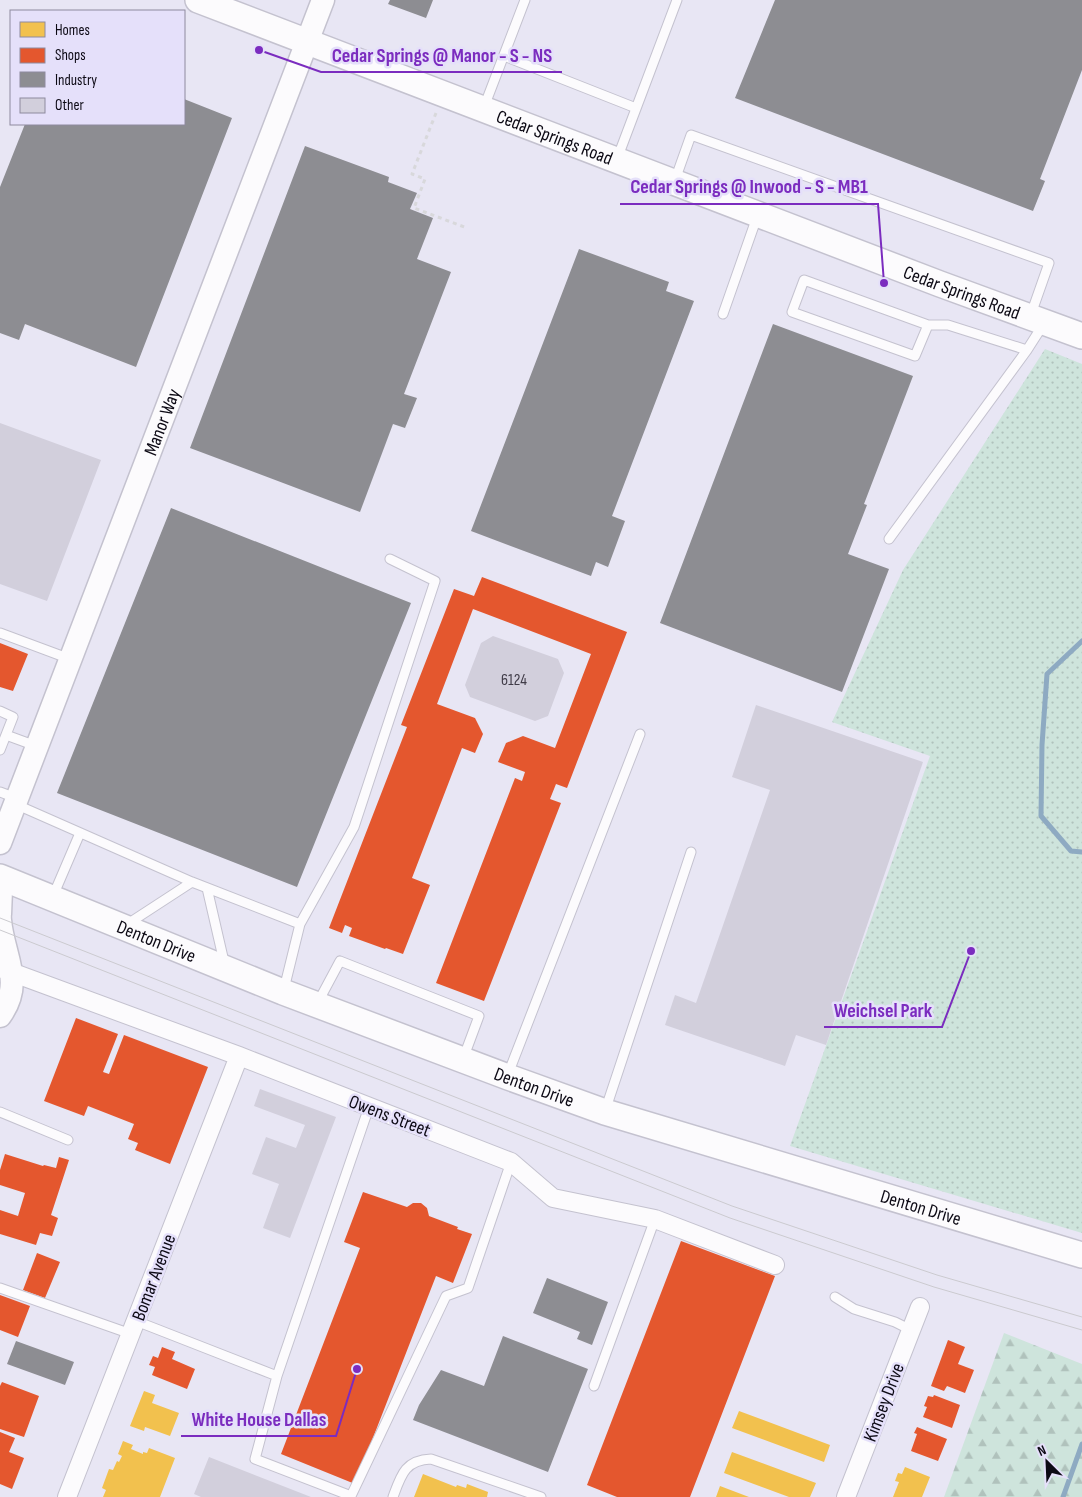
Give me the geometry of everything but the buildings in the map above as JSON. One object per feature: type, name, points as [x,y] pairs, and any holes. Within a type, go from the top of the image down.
[{"type":"main road","name":"Cedar Springs Road","points":[[198,0],[1082,336]]},
{"type":"main road","name":"Denton Drive","points":[[0,877],[283,992],[605,1112],[1082,1255]]},
{"type":"street","name":"Manor Way","points":[[0,843],[10,798],[37,746],[323,0]]},
{"type":"street","points":[[0,887],[0,914]]},
{"type":"street","points":[[0,920],[6,970],[12,988],[8,1004],[0,1016]]},
{"type":"street","name":"Owens Street","points":[[6,970],[239,1056],[511,1162],[553,1198],[655,1219],[775,1265]]},
{"type":"street","name":"Bomar Avenue","points":[[67,1497],[239,1056]]},
{"type":"street","name":"Kimsey Drive","points":[[846,1497],[920,1307]]},
{"type":"lane","points":[[483,109],[525,0]]},
{"type":"lane","points":[[616,160],[676,0]]},
{"type":"lane","points":[[504,56],[636,108]]},
{"type":"lane","points":[[674,182],[691,135],[1049,263],[1037,320],[1026,350],[888,539]]},
{"type":"lane","points":[[723,314],[758,214]]},
{"type":"lane","points":[[928,325],[915,356],[792,312],[804,280],[928,325],[948,325],[1026,350]]},
{"type":"lane","points":[[283,992],[300,924],[354,827],[435,581],[390,559]]},
{"type":"lane","points":[[0,633],[70,659]]},
{"type":"lane","points":[[0,711],[13,716],[0,750]]},
{"type":"lane","points":[[508,1077],[640,734]]},
{"type":"lane","points":[[6,735],[37,746]]},
{"type":"lane","points":[[10,798],[80,833],[192,882],[300,924]]},
{"type":"lane","points":[[52,899],[80,833]]},
{"type":"lane","points":[[605,1112],[691,852]]},
{"type":"lane","points":[[123,927],[192,882]]},
{"type":"lane","points":[[207,888],[226,968]]},
{"type":"lane","points":[[317,1005],[325,986],[340,962],[480,1016],[463,1060]]},
{"type":"lane","points":[[369,1107],[278,1376],[254,1459],[351,1496],[446,1296],[468,1288],[511,1162]]},
{"type":"lane","points":[[0,1112],[68,1140]]},
{"type":"lane","points":[[594,1386],[655,1219]]},
{"type":"lane","points":[[0,1288],[133,1327],[278,1376]]},
{"type":"lane","points":[[835,1297],[854,1309],[895,1322],[911,1330]]},
{"type":"lane","points":[[393,1497],[402,1474],[408,1467],[415,1462],[431,1459],[541,1497]]},
{"type":"path","points":[[436,112],[412,174],[425,179],[414,208],[467,228]]},
{"type":"green space","points":[[1045,349],[1082,364],[1082,1233],[790,1146],[930,756],[832,722],[903,570]]},
{"type":"green space","points":[[1004,1333],[1082,1364],[1082,1497],[944,1497]]},
{"type":"waterway","points":[[1082,641],[1047,674],[1042,745],[1041,816],[1071,851],[1082,852]]},
{"type":"waterway","points":[[1063,1497],[1082,1444]]},
{"type":"tram line","points":[[0,918],[732,1206],[937,1275],[1082,1317]]},
{"type":"tram line","points":[[0,930],[730,1218],[934,1287],[1082,1330]]},
{"type":"place","name":"Cedar Springs @ Manor - S - NS","points":[[259,50]]},
{"type":"place","name":"Cedar Springs @ Inwood - S - MB1","points":[[884,283]]},
{"type":"place","name":"Weichsel Park","points":[[971,951]]},
{"type":"place","name":"White House Dallas","points":[[357,1369]]}]
